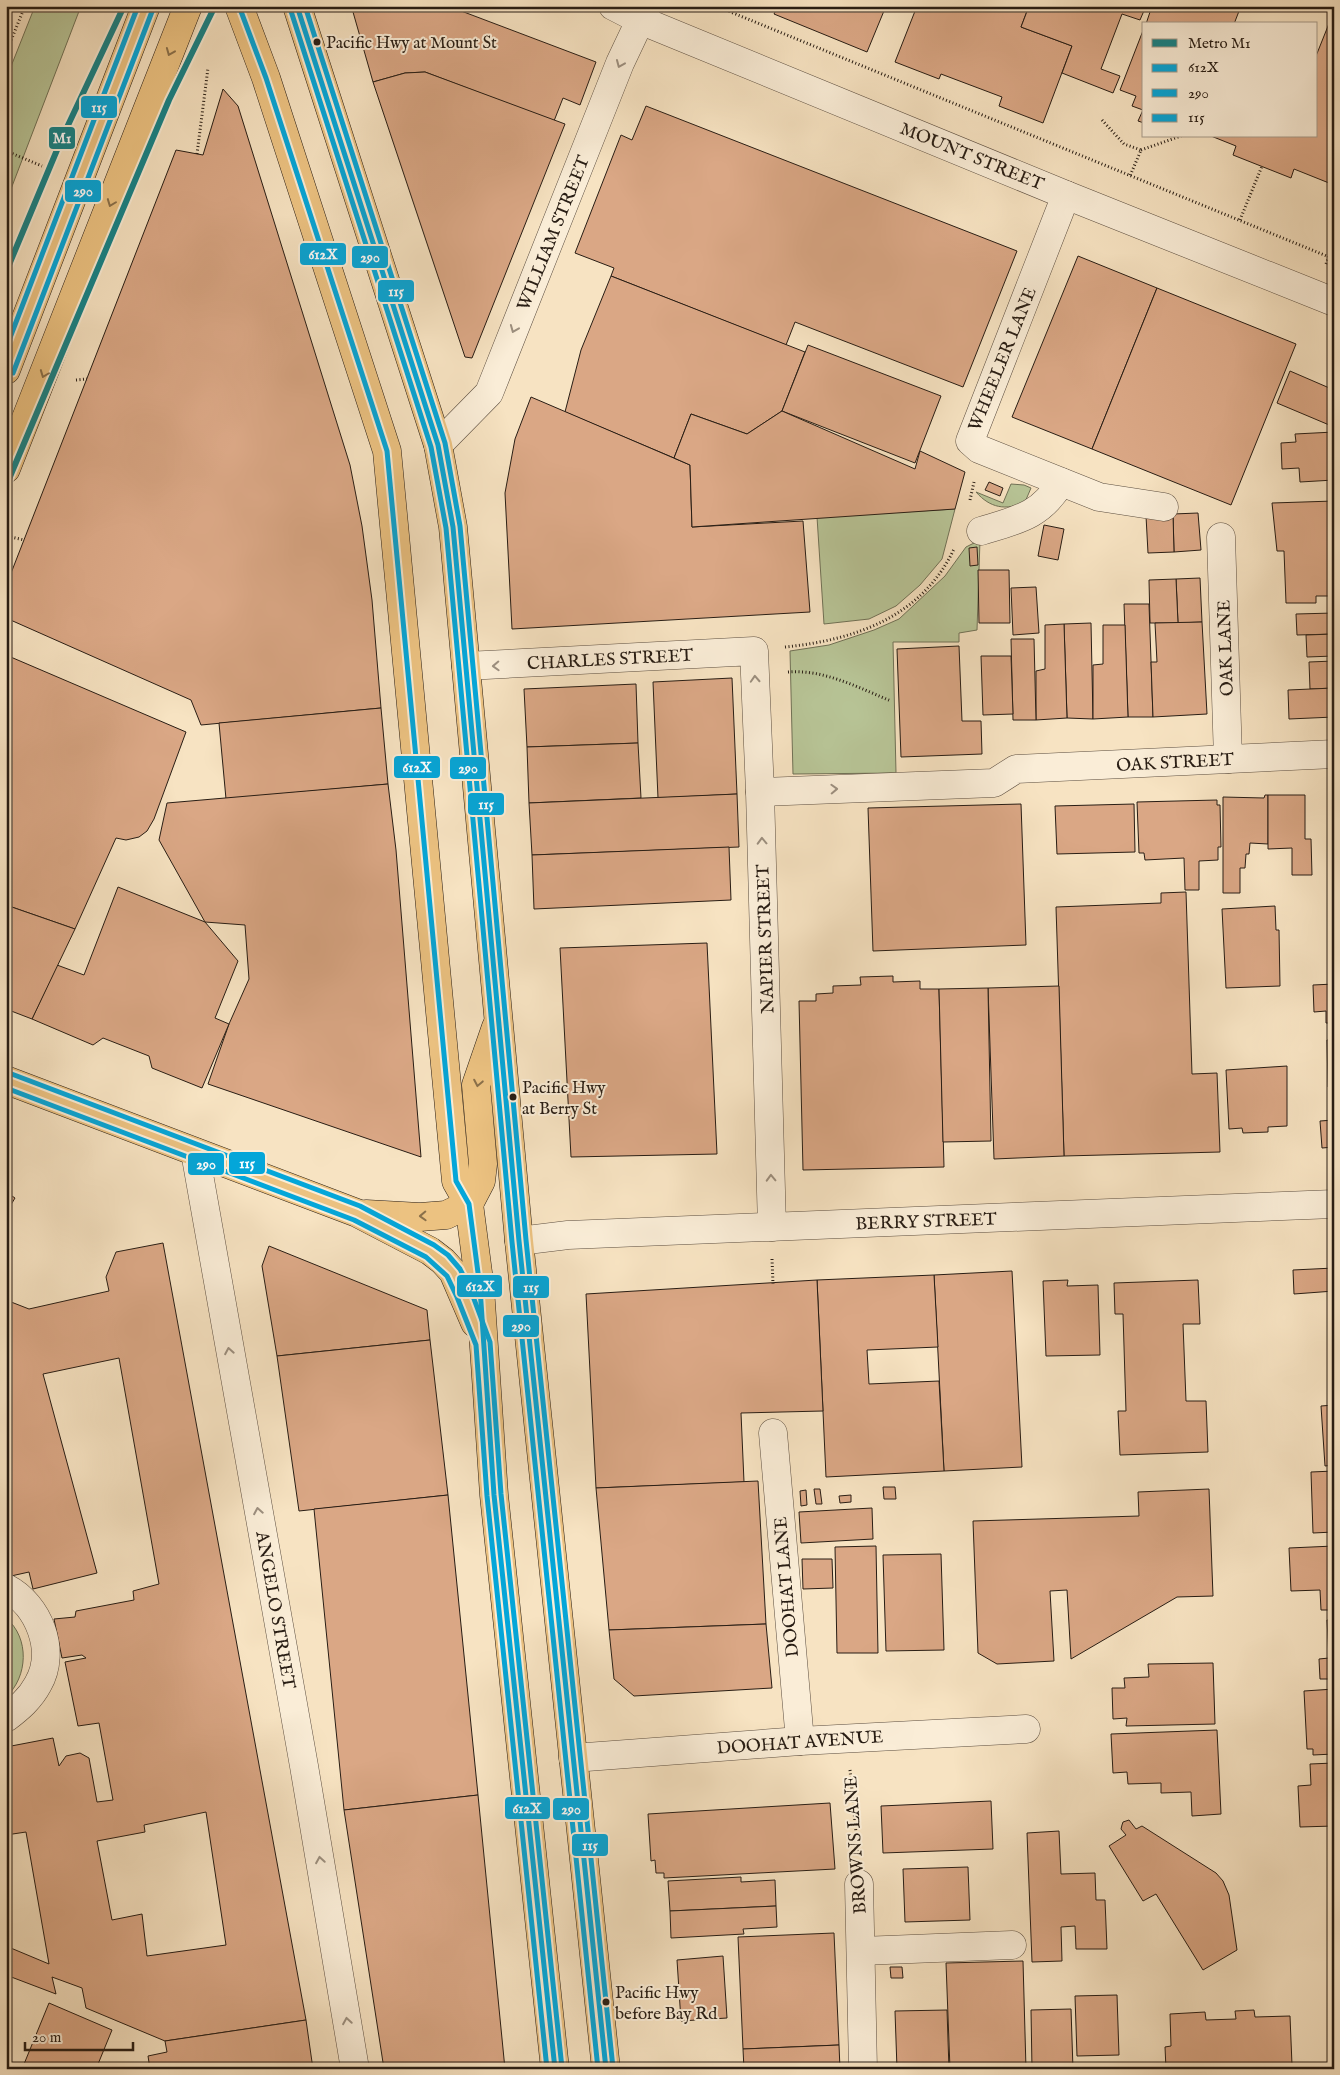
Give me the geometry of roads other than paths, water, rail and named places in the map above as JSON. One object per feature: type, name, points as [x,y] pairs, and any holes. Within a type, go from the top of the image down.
[{"type":"main road","points":[[6,370],[146,6]]},
{"type":"main road","points":[[6,469],[188,6]]},
{"type":"main road","points":[[239,6],[266,78],[387,451],[456,1181],[470,1204],[480,1288],[494,1495],[555,2069]]},
{"type":"main road","points":[[297,6],[438,445],[453,527],[519,1241],[606,2069]]},
{"type":"main road","points":[[357,1214],[446,1215],[470,1204],[481,1181],[483,1164],[476,1085],[499,1020]]},
{"type":"main road","points":[[6,1080],[357,1214],[430,1251],[443,1260],[453,1272],[464,1294],[483,1343]]},
{"type":"street","name":"MOUNT STREET","points":[[612,6],[643,13],[1066,195],[1334,302]]},
{"type":"street","name":"WILLIAM STREET","points":[[438,445],[489,393],[620,63],[643,13]]},
{"type":"street","name":"WHEELER LANE","points":[[1066,195],[970,441],[979,449],[1099,497],[1164,507]]},
{"type":"street","points":[[981,531],[1022,518],[1041,507],[1052,498],[1061,482]]},
{"type":"street","name":"OAK LANE","points":[[1221,537],[1228,759]]},
{"type":"street","name":"CHARLES STREET","points":[[466,666],[754,651]]},
{"type":"street","name":"NAPIER STREET","points":[[754,651],[760,792],[772,1227]]},
{"type":"street","name":"OAK STREET","points":[[760,792],[879,792],[994,783],[1016,769],[1334,754]]},
{"type":"street","name":"ANGELO STREET","points":[[195,1152],[304,1766],[355,2069]]},
{"type":"street","name":"BERRY STREET","points":[[519,1241],[568,1235],[1334,1204]]},
{"type":"street","name":"DOOHAT LANE","points":[[772,1433],[800,1741]]},
{"type":"street","points":[[6,1588],[15,1592],[32,1610],[43,1633],[45,1658],[39,1682],[26,1703],[6,1718]]},
{"type":"street","name":"DOOHAT AVENUE","points":[[574,1758],[800,1741],[1026,1729]]},
{"type":"street","name":"BROWNS LANE","points":[[859,1884],[863,2069]]},
{"type":"street","points":[[861,1951],[1012,1945]]},
{"type":"metro line","name":"M1","points":[[6,272],[62,138],[124,6]]},
{"type":"metro line","name":"M1","points":[[6,486],[169,100],[215,6]]},
{"type":"place","name":"Pacific Hwy at Mount St","points":[[317,42]]},
{"type":"place","name":"Pacific Hwy at Berry St","points":[[513,1097]]},
{"type":"place","name":"Pacific Hwy before Bay Rd","points":[[606,2002]]}]
